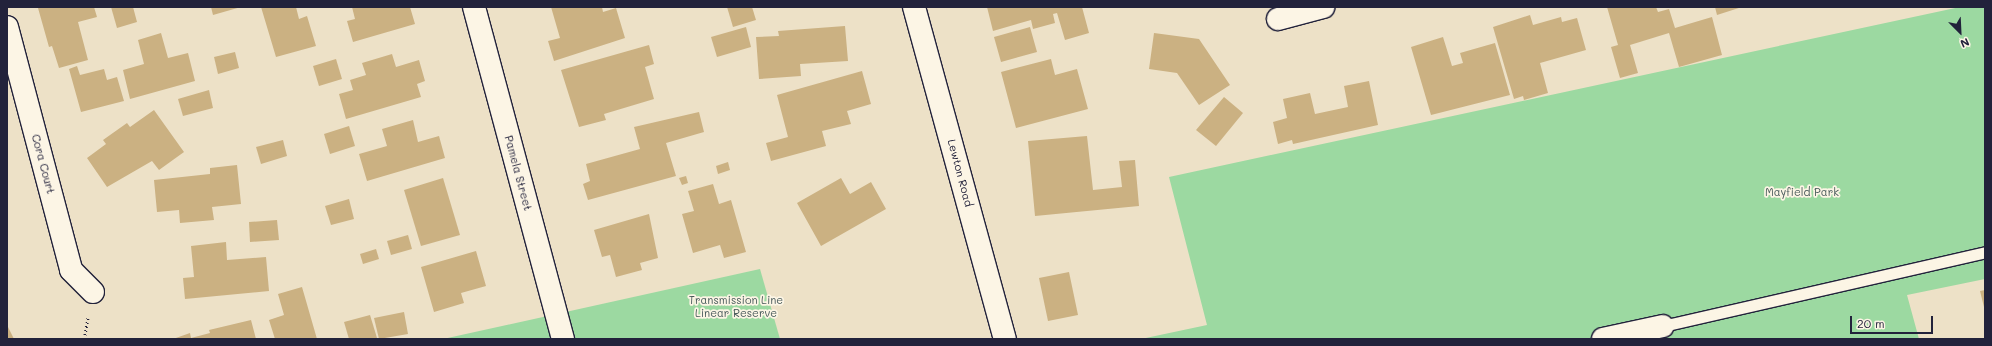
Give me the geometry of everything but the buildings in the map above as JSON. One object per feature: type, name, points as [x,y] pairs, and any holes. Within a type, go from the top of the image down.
[{"type":"street","name":"Pamela Street","points":[[474,7],[563,339]]},
{"type":"street","name":"Lewton Road","points":[[914,7],[1005,339]]},
{"type":"street","points":[[1278,19],[1323,7]]},
{"type":"street","name":"Cora Court","points":[[7,27],[71,270],[93,292]]},
{"type":"street","points":[[1603,339],[1663,326]]},
{"type":"lane","points":[[1663,326],[1985,252]]},
{"type":"green space","name":"Mayfield Park","points":[[1960,7],[1985,7],[1985,279],[1907,295],[1919,339],[1141,339],[1207,325],[1169,177]]},
{"type":"green space","name":"Transmission Line Linear Reserve","points":[[760,269],[780,339],[443,339]]}]
